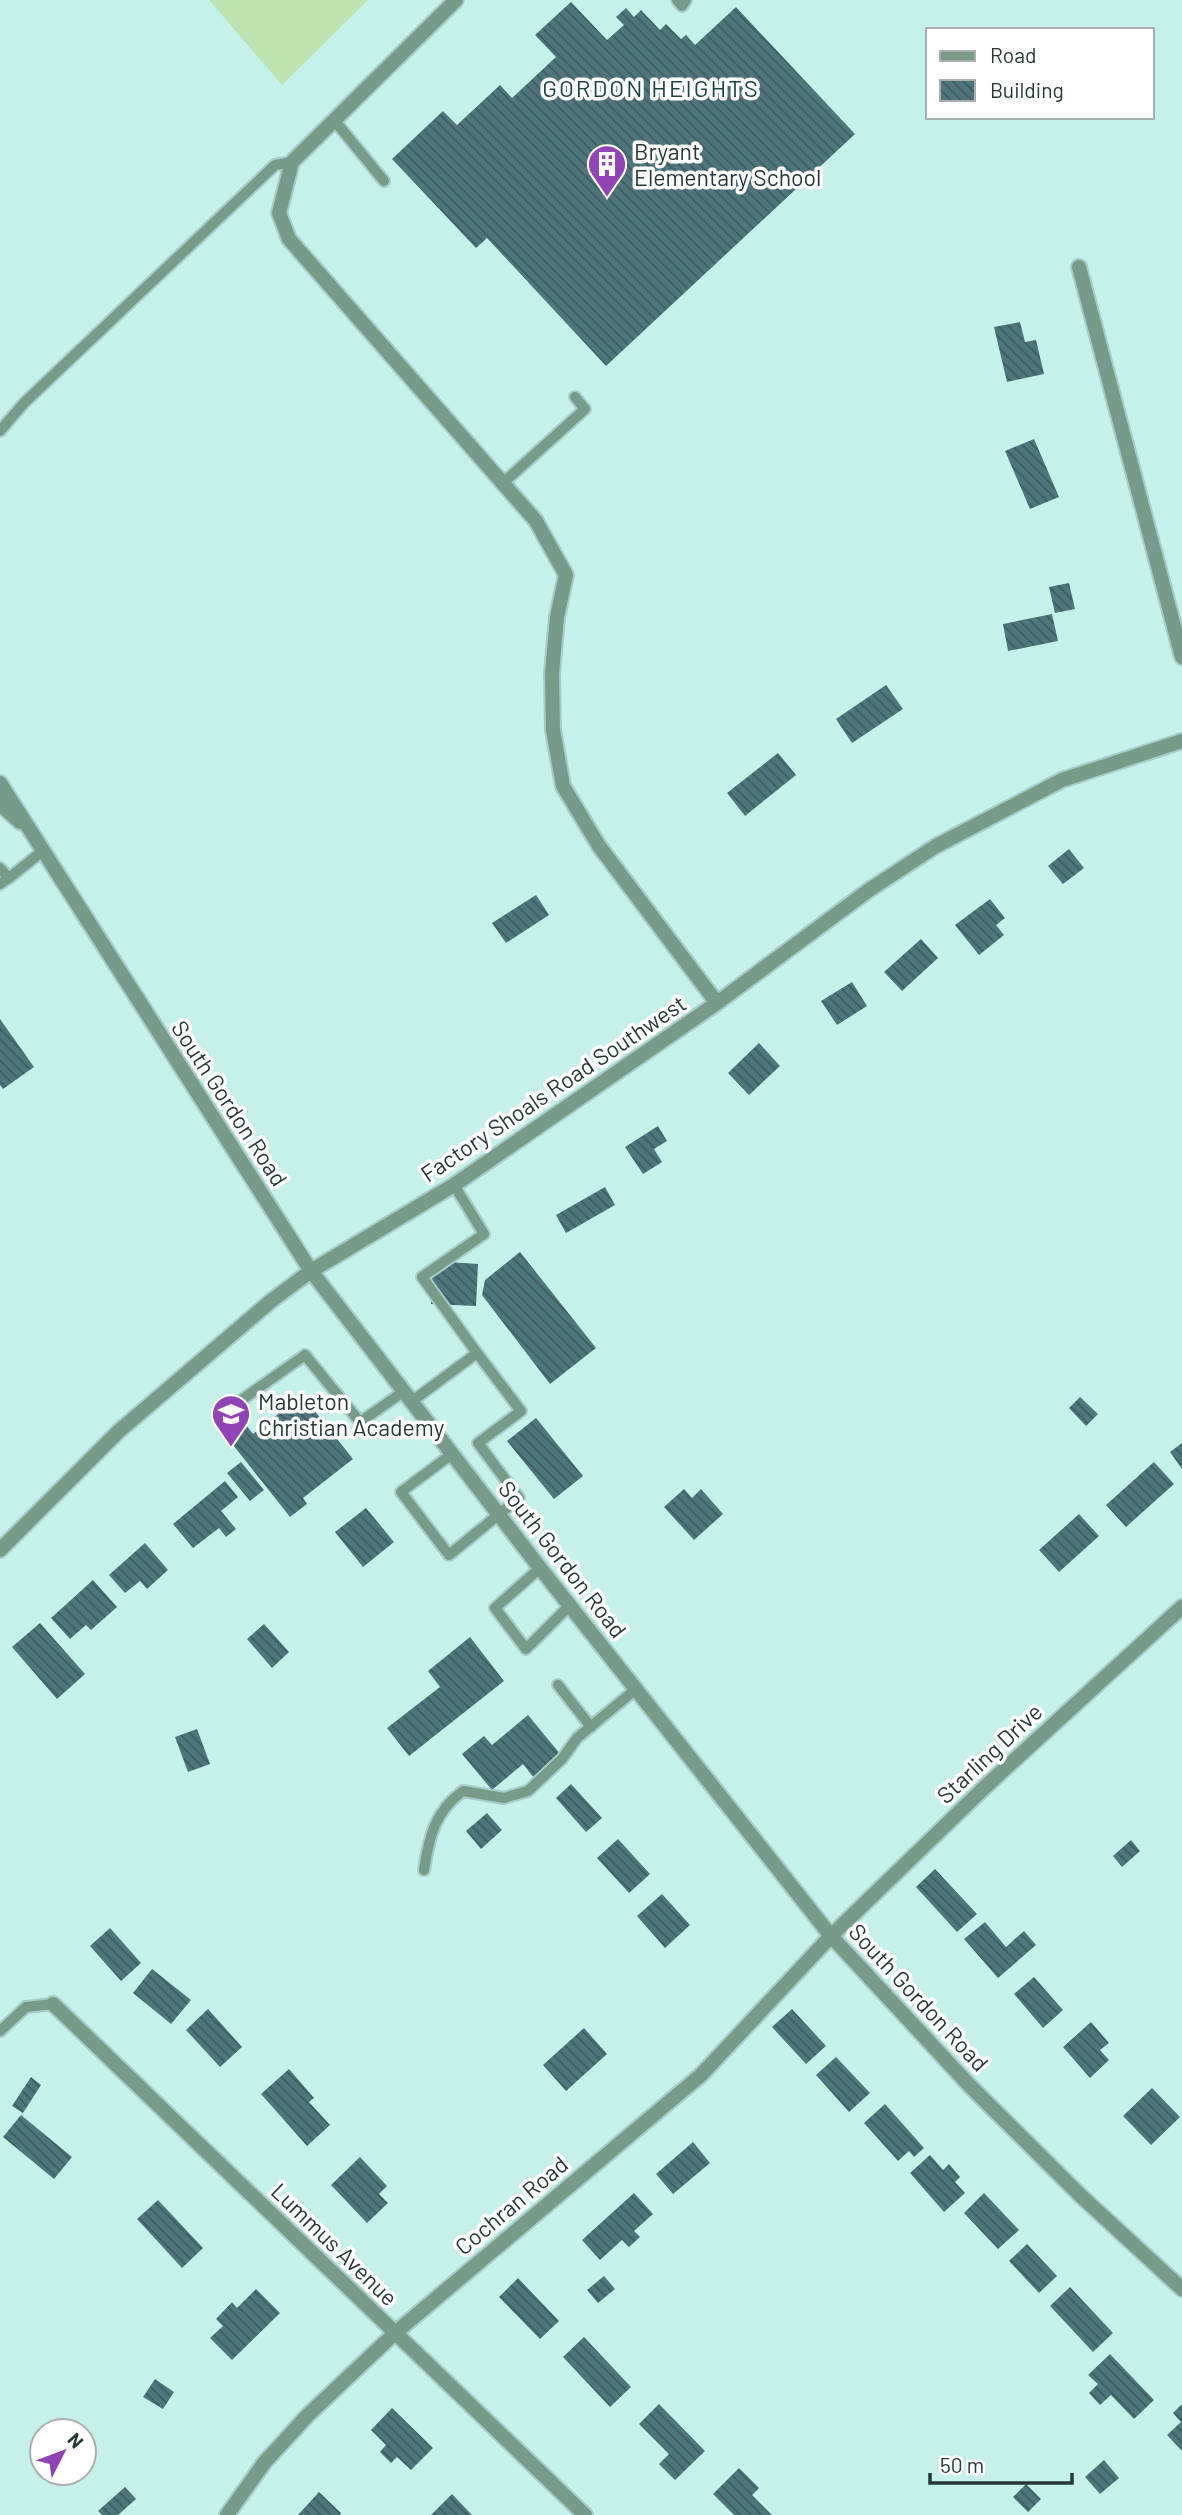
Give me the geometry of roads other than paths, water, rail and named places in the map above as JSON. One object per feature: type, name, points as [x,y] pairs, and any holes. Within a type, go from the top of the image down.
[{"type":"street","points":[[456,0],[292,162],[279,213],[289,239],[536,521],[566,575],[557,617],[552,673],[553,730],[563,786],[599,845],[717,1003]]},
{"type":"street","points":[[1079,267],[1182,657]]},
{"type":"street","name":"Factory Shoals Road Southwest","points":[[0,1550],[119,1431],[271,1301],[311,1271],[454,1185],[717,1003],[869,890],[936,846],[1062,780],[1182,741]]},
{"type":"street","name":"South Gordon Road","points":[[0,783],[311,1271],[540,1568],[831,1936],[969,2085],[1081,2196],[1182,2289]]},
{"type":"street","points":[[0,804],[36,836]]},
{"type":"street","name":"Starling Drive","points":[[831,1936],[985,1787],[1182,1607]]},
{"type":"street","name":"Cochran Road","points":[[227,2515],[264,2463],[308,2415],[395,2333],[701,2075],[831,1936]]},
{"type":"street","name":"Lummus Avenue","points":[[53,2004],[585,2515]]},
{"type":"lane","points":[[677,0],[682,6],[686,0]]},
{"type":"lane","points":[[334,120],[384,181]]},
{"type":"lane","points":[[0,431],[24,403],[275,165],[292,162]]},
{"type":"lane","points":[[503,483],[585,409],[575,397]]},
{"type":"lane","points":[[0,868],[5,881],[44,850]]},
{"type":"lane","points":[[452,1454],[401,1493],[449,1555],[519,1498],[478,1443],[521,1411],[422,1277],[484,1234],[454,1185]]},
{"type":"lane","points":[[233,1406],[305,1355],[360,1422],[407,1397],[477,1353]]},
{"type":"lane","points":[[540,1568],[495,1608],[526,1649],[570,1605]]},
{"type":"lane","points":[[558,1685],[591,1727]]},
{"type":"lane","points":[[424,1870],[429,1837],[449,1801],[463,1790],[504,1798],[528,1791],[591,1727],[636,1689]]},
{"type":"lane","points":[[0,2031],[26,2007],[53,2004]]},
{"type":"place","name":"Bryant Elementary School","points":[[607,198]]},
{"type":"place","name":"Mableton Christian Academy","points":[[231,1448]]},
{"type":"district","name":"GORDON HEIGHTS","points":[[651,87]]}]
